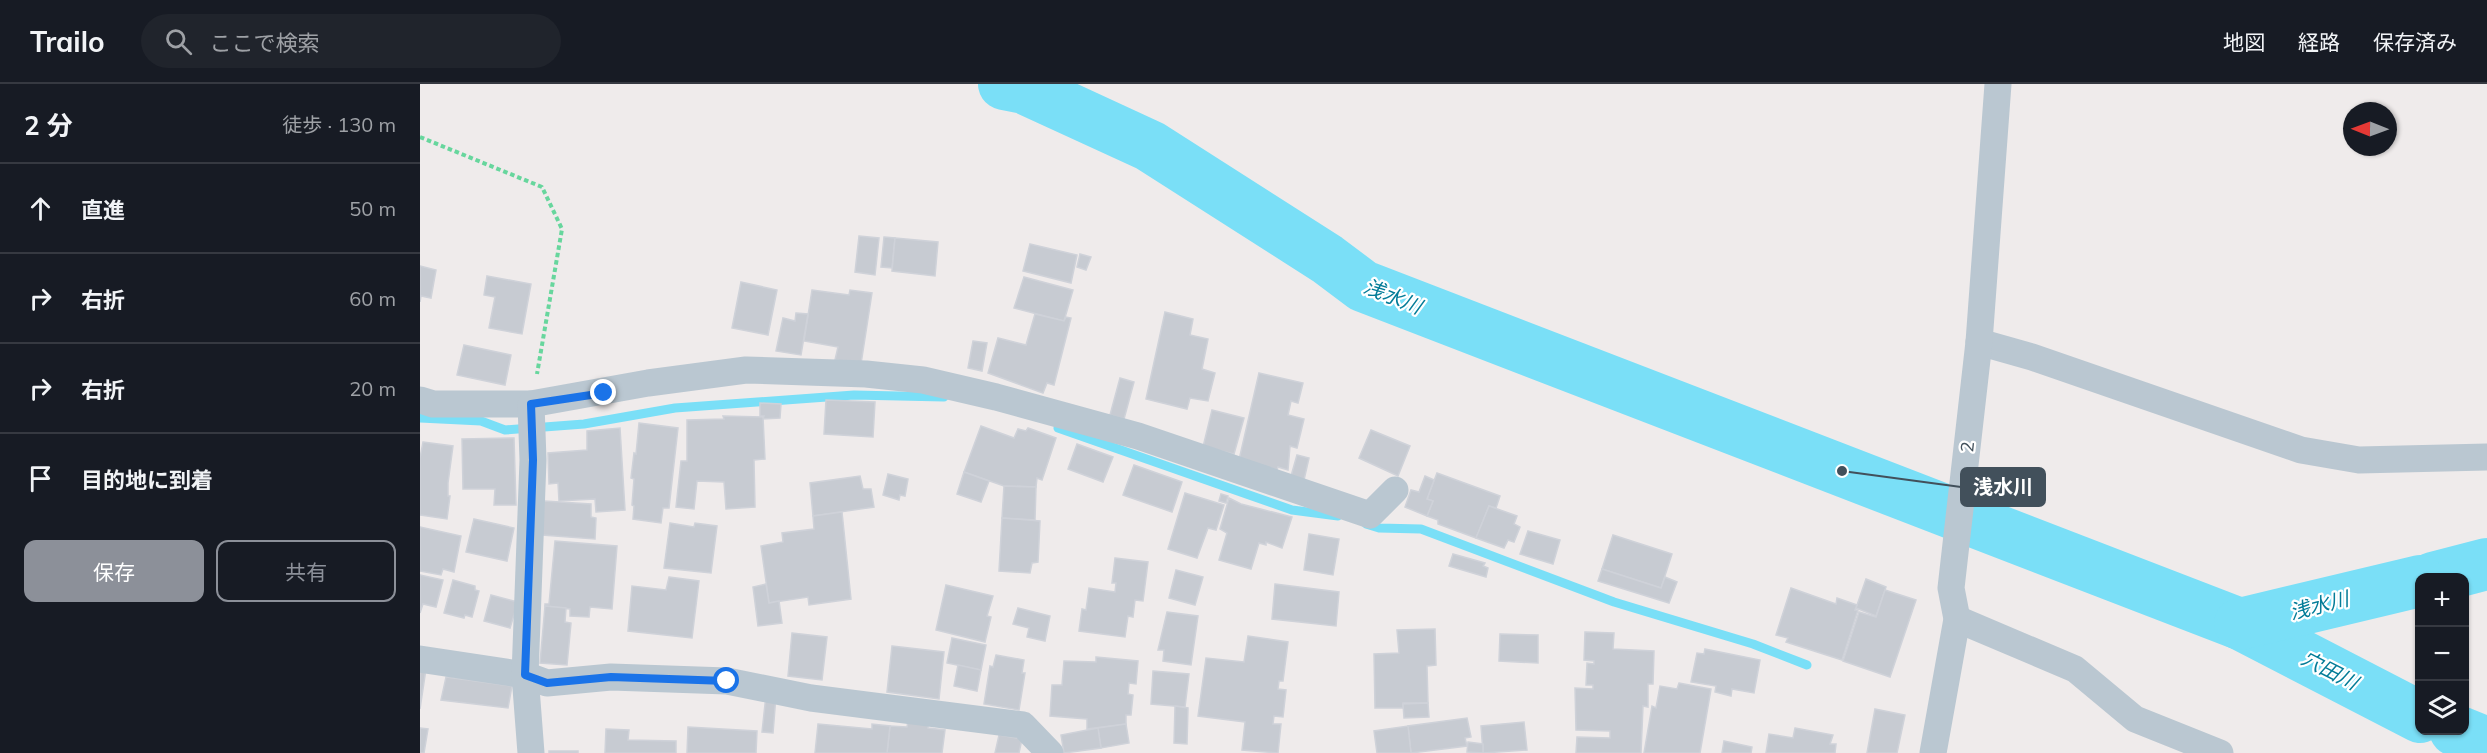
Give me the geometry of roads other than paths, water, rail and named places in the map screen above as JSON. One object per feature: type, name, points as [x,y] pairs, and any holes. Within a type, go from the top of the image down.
[{"type":"street","name":"2","points":[[1957,619],[1951,588],[1979,342],[1998,84]]},
{"type":"street","points":[[1979,342],[2032,357],[2301,450],[2359,460],[2487,457]]},
{"type":"street","points":[[420,400],[433,404],[531,404],[648,383],[746,370],[877,375],[923,380],[996,397],[1138,436],[1370,515],[1395,490]]},
{"type":"street","points":[[531,404],[533,460],[525,675],[531,753]]},
{"type":"street","points":[[1934,753],[1957,619],[2075,669],[2136,719],[2220,753]]},
{"type":"street","points":[[420,660],[525,675],[547,683],[611,677],[727,681],[811,698],[1023,725],[1050,753]]},
{"type":"waterway","name":"浅水川","points":[[1004,84],[1024,88],[1150,146],[1327,259],[1363,286],[2240,624],[2415,714]]},
{"type":"waterway","points":[[420,418],[481,421],[505,430],[584,424],[675,408],[854,395],[944,397]]},
{"type":"waterway","points":[[1058,428],[1292,510],[1338,516]]},
{"type":"waterway","points":[[1366,524],[1379,528],[1421,529],[1614,602],[1753,644],[1807,665]]},
{"type":"waterway","name":"浅水川","points":[[2452,573],[2487,564]]},
{"type":"waterway","name":"浅水川","points":[[2240,624],[2415,582]]},
{"type":"waterway","name":"穴田川","points":[[2467,735],[2487,743]]},
{"type":"place","name":"浅水川","points":[[1842,471]]}]
